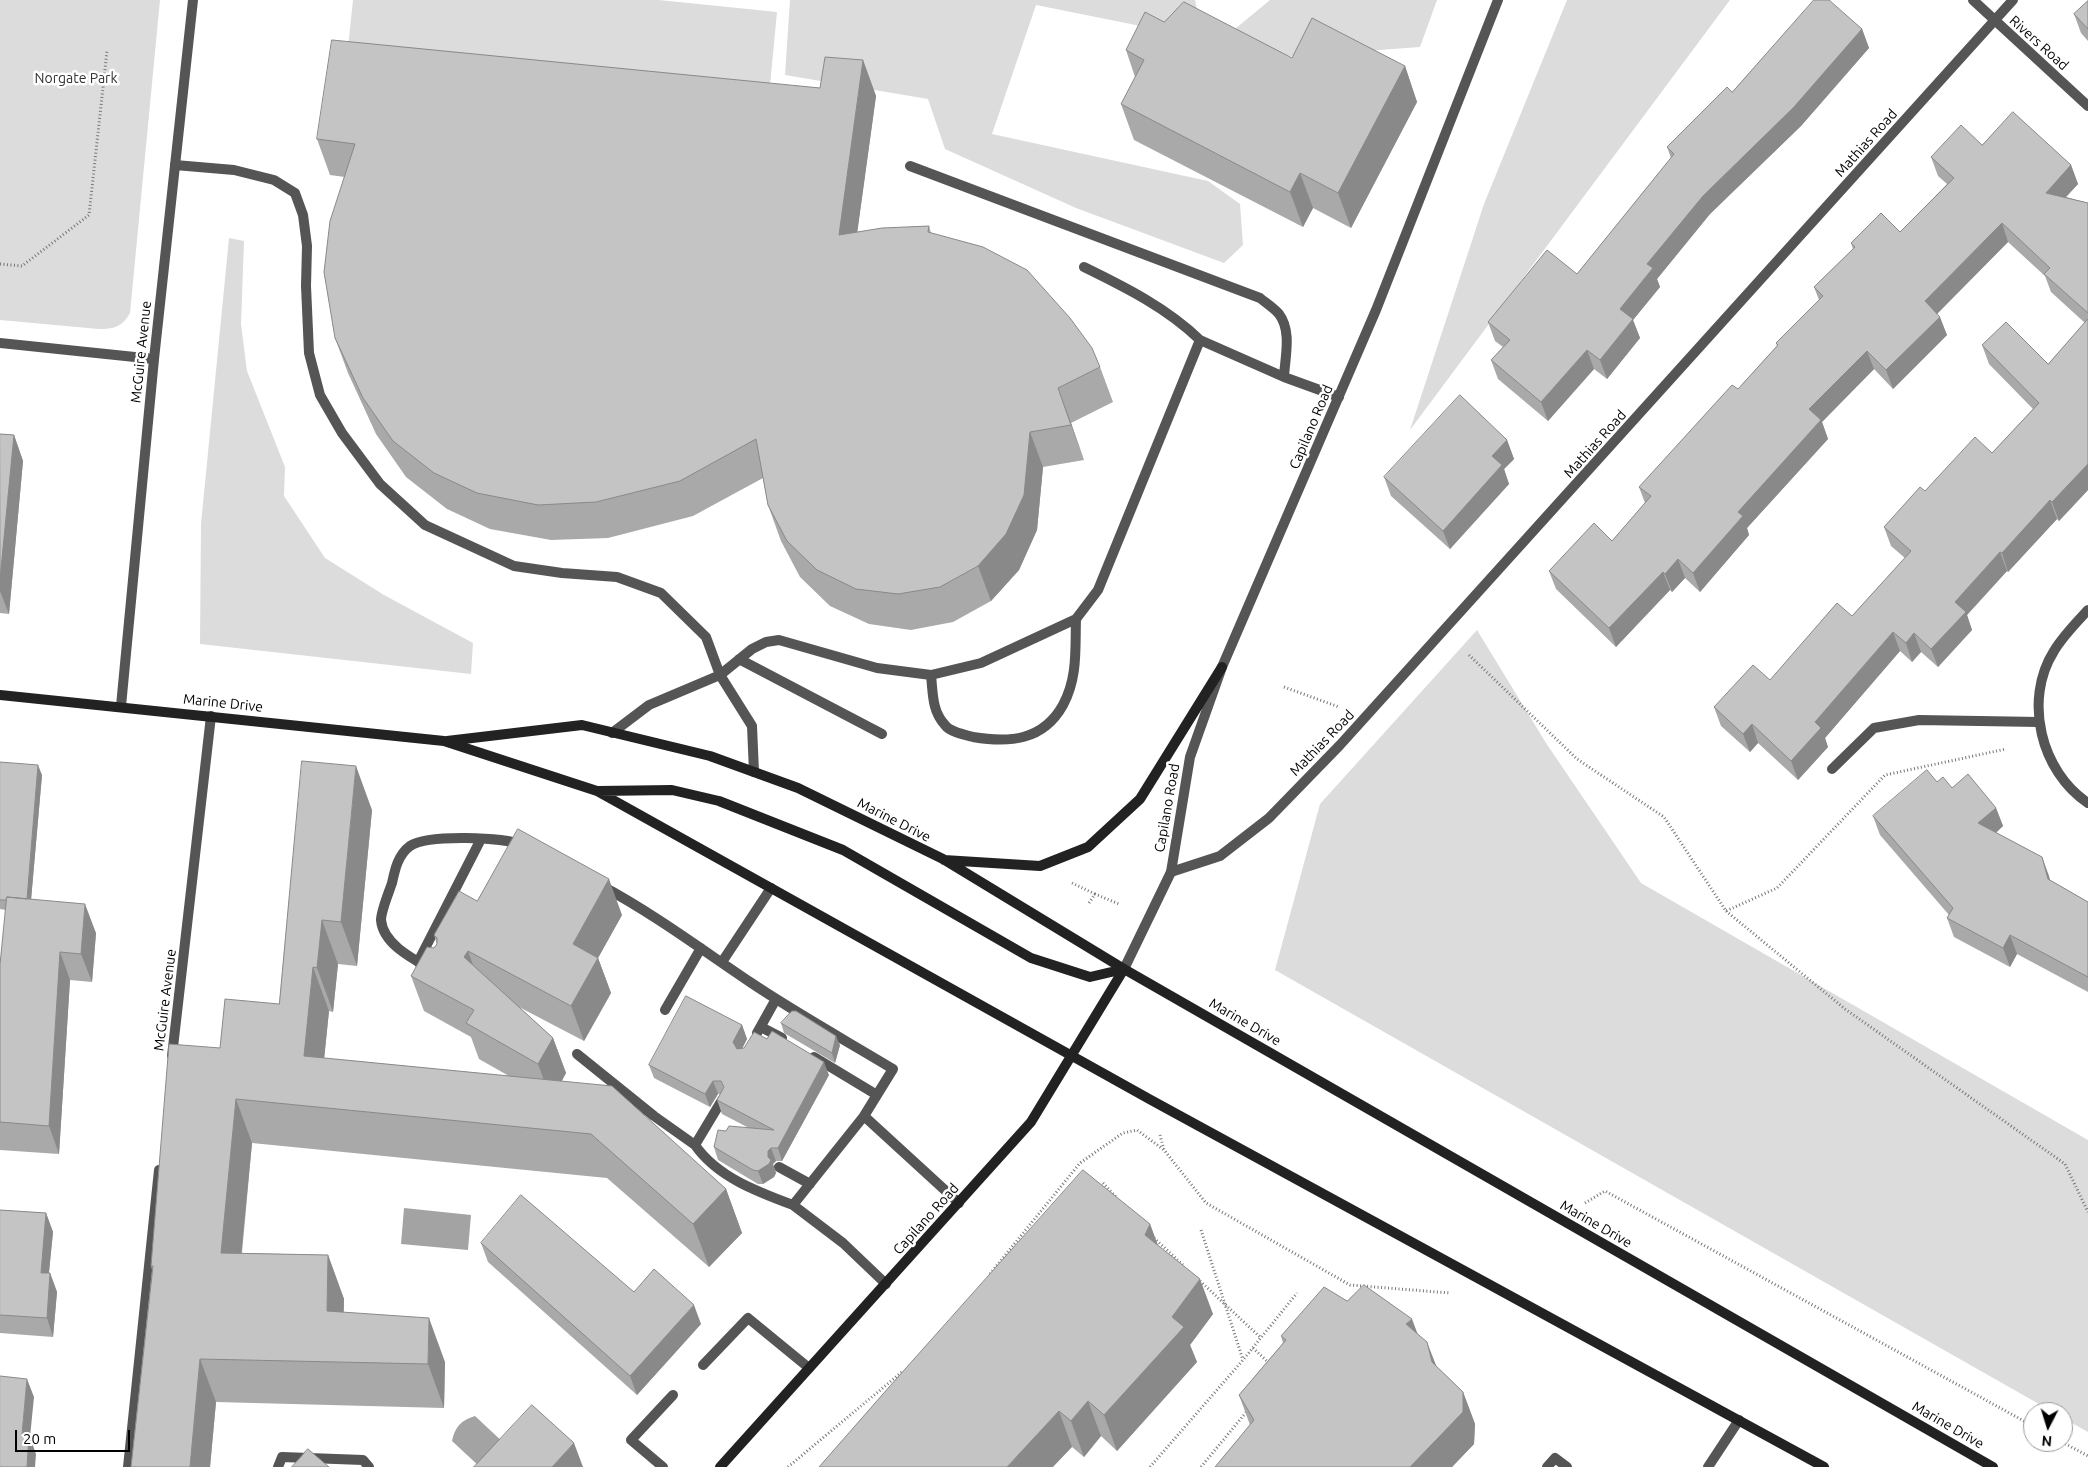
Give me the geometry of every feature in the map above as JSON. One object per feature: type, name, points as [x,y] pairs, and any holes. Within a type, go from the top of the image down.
[{"type":"main road","points":[[943,859],[1040,866],[1088,847],[1140,799],[1222,667]]},
{"type":"main road","name":"Marine Drive","points":[[0,695],[121,706],[444,741],[597,792],[1072,1057],[1824,1467]]},
{"type":"main road","name":"Marine Drive","points":[[444,741],[582,725],[710,756],[798,788],[943,859],[1124,969],[1993,1467]]},
{"type":"main road","points":[[597,792],[672,790],[719,801],[843,850],[1031,958],[1090,977],[1124,969]]},
{"type":"main road","name":"Capilano Road","points":[[720,1467],[1036,1117],[1124,969]]},
{"type":"street","name":"McGuire Avenue","points":[[121,706],[154,359],[193,0]]},
{"type":"street","name":"Capilano Road","points":[[1124,969],[1171,872],[1190,757],[1222,667],[1376,310],[1498,0]]},
{"type":"street","name":"Rivers Road","points":[[1973,0],[2088,106]]},
{"type":"street","name":"Mathias Road","points":[[1171,872],[1220,856],[1269,818],[1327,758],[2013,0]]},
{"type":"street","points":[[175,165],[242,172],[274,180],[296,193],[303,215],[306,238],[306,286],[310,352],[320,395],[346,439],[380,484],[425,525],[514,566],[562,573],[617,577],[661,593],[706,637],[720,675],[752,726],[754,772]]},
{"type":"street","points":[[910,166],[1260,298],[1277,312],[1283,320],[1287,337],[1284,377]]},
{"type":"street","points":[[1084,267],[1148,301],[1184,326],[1200,340],[1284,377],[1339,397]]},
{"type":"street","points":[[612,733],[649,705],[720,675],[752,649],[766,642],[778,640],[877,668],[931,675],[981,664],[1076,619],[1098,590],[1200,340]]},
{"type":"street","points":[[0,343],[154,359]]},
{"type":"street","points":[[2088,610],[2053,651],[2043,673],[2038,697],[2039,722],[2050,759],[2063,780],[2078,796],[2088,803]]},
{"type":"street","points":[[931,675],[934,710],[946,728],[968,736],[997,741],[1024,738],[1050,723],[1063,705],[1075,677],[1076,619]]},
{"type":"street","points":[[739,659],[882,734]]},
{"type":"street","name":"McGuire Avenue","points":[[171,1068],[211,716]]},
{"type":"street","points":[[1832,769],[1874,728],[1919,720],[2039,722]]},
{"type":"street","points":[[444,977],[418,962],[388,939],[381,920],[398,860],[411,845],[442,837],[521,844],[530,848]]},
{"type":"street","points":[[418,962],[481,839]]},
{"type":"street","points":[[596,883],[638,906],[776,999],[893,1069],[864,1116],[793,1204]]},
{"type":"street","points":[[722,962],[771,888]]},
{"type":"street","points":[[665,1010],[702,948]]},
{"type":"street","points":[[753,1041],[776,999]]},
{"type":"street","points":[[760,1027],[790,1043]]},
{"type":"street","points":[[807,1053],[877,1095]]},
{"type":"street","points":[[577,1054],[654,1116],[695,1145],[702,1155],[715,1166],[759,1192],[793,1204],[843,1243],[886,1284]]},
{"type":"street","points":[[695,1145],[709,1130],[722,1100]]},
{"type":"street","points":[[864,1116],[959,1203]]},
{"type":"street","points":[[128,1467],[140,1334],[161,1157]]},
{"type":"street","points":[[779,1167],[810,1184]]},
{"type":"street","points":[[702,1365],[748,1318],[809,1368]]},
{"type":"street","points":[[663,1467],[631,1440],[673,1395]]},
{"type":"street","points":[[1708,1467],[1739,1420]]},
{"type":"street","points":[[278,1467],[282,1457],[363,1460],[369,1467]]},
{"type":"street","points":[[1547,1467],[1555,1458],[1567,1467]]},
{"type":"path","points":[[0,264],[22,266],[89,215],[107,51]]},
{"type":"path","points":[[1469,654],[1577,759],[1664,816],[1726,911],[1845,1009],[2065,1164],[2088,1212]]},
{"type":"path","points":[[1284,687],[1339,707]]},
{"type":"path","points":[[1726,911],[1778,888],[1884,775],[2043,740]]},
{"type":"path","points":[[1072,883],[1120,904]]},
{"type":"path","points":[[1089,904],[1095,894]]},
{"type":"path","points":[[1151,1100],[1164,1150]]},
{"type":"path","points":[[988,1277],[1088,1156],[1123,1132],[1137,1130],[1164,1150],[1206,1203],[1350,1285],[1458,1294]]},
{"type":"path","points":[[1103,1182],[1122,1204]]},
{"type":"path","points":[[1559,1219],[1605,1191],[2023,1421]]},
{"type":"path","points":[[1201,1230],[1243,1360]]},
{"type":"path","points":[[1148,1232],[1190,1272]]},
{"type":"path","points":[[1197,1278],[1261,1338]]},
{"type":"path","points":[[1150,1467],[1243,1360],[1298,1293]]},
{"type":"path","points":[[1252,1348],[1272,1366]]},
{"type":"path","points":[[788,1467],[911,1365]]},
{"type":"path","points":[[1201,1467],[1249,1409]]},
{"type":"path","points":[[2073,1448],[2088,1456]]},
{"type":"green space","name":"Norgate Park","points":[[0,0],[160,0],[130,313],[121,324],[113,328],[99,329],[0,320]]},
{"type":"green space","points":[[353,0],[659,0],[777,12],[767,117],[345,76]]},
{"type":"green space","points":[[790,0],[1195,0],[1198,13],[1235,29],[1270,0],[1437,0],[1420,47],[1325,54],[1310,60],[1036,5],[992,134],[1208,181],[1240,204],[1243,245],[1224,263],[1076,208],[945,149],[928,99],[785,75]]},
{"type":"green space","points":[[1567,0],[1730,0],[1410,430],[1484,204]]},
{"type":"green space","points":[[229,238],[244,241],[241,324],[247,371],[285,467],[284,496],[325,558],[384,595],[473,643],[471,674],[200,644],[201,524]]},
{"type":"green space","points":[[1477,630],[1546,743],[1641,883],[2088,1140],[2088,1432],[2073,1424],[2073,1402],[2035,1402],[1275,970],[1320,804]]},
{"type":"shaded area","points":[[404,1208],[471,1215],[468,1250],[401,1244]]},
{"type":"shaded area","points":[[475,1416],[520,1458],[519,1467],[480,1467],[452,1441],[459,1425]]},
{"type":"building","points":[[1814,0],[1829,0],[1862,29],[1794,107],[1703,196],[1647,264],[1653,268],[1620,309],[1633,319],[1600,360],[1587,350],[1541,402],[1491,360],[1510,340],[1488,322],[1547,250],[1577,274],[1674,154],[1667,147],[1727,87],[1732,92]]},
{"type":"building","points":[[2088,1],[2088,29],[2074,14]]},
{"type":"building","points":[[1184,2],[1292,58],[1312,18],[1405,66],[1338,193],[1300,173],[1290,192],[1121,104],[1144,60],[1126,50],[1145,12],[1164,22]]},
{"type":"building","points":[[332,40],[820,88],[825,57],[863,60],[839,235],[882,228],[929,226],[928,232],[983,247],[1027,270],[1070,318],[1092,348],[1100,367],[1058,388],[1071,425],[1030,432],[1024,495],[1006,534],[978,566],[940,587],[898,594],[856,589],[817,570],[787,541],[768,505],[756,439],[680,481],[596,502],[538,505],[477,493],[434,473],[393,441],[363,398],[335,338],[324,272],[330,221],[355,144],[317,139]]},
{"type":"building","points":[[2013,112],[2071,165],[2046,193],[2088,203],[2088,313],[2044,274],[2050,268],[2002,223],[1925,301],[1940,317],[1886,370],[1867,351],[1809,409],[1821,420],[1738,512],[1743,516],[1693,573],[1678,559],[1609,628],[1549,571],[1594,523],[1612,541],[1651,496],[1639,487],[1732,385],[1738,389],[1778,345],[1776,343],[1823,296],[1814,287],[1855,247],[1851,243],[1881,213],[1900,232],[1954,178],[1931,157],[1961,125],[1982,145]]},
{"type":"building","points":[[2088,319],[2088,464],[2052,502],[2050,500],[1955,602],[1966,612],[1931,649],[1914,633],[1906,643],[1893,632],[1815,722],[1821,728],[1791,761],[1752,724],[1743,734],[1714,707],[1753,665],[1770,680],[1837,603],[1852,616],[1911,551],[1884,527],[1920,487],[1925,491],[1975,437],[1992,453],[2039,403],[1982,345],[2006,322],[2048,364]]},
{"type":"building","points":[[1460,395],[1507,440],[1492,456],[1502,465],[1443,531],[1384,477]]},
{"type":"building","points":[[0,434],[14,435],[0,579]]},
{"type":"building","points":[[302,761],[356,766],[341,922],[322,920],[317,968],[313,967],[304,1056],[612,1086],[726,1189],[693,1224],[591,1134],[236,1099],[221,1253],[328,1255],[327,1311],[429,1318],[428,1364],[200,1359],[190,1467],[131,1467],[153,1266],[151,1266],[169,1044],[220,1048],[225,999],[279,1004]]},
{"type":"building","points":[[0,762],[38,765],[27,899],[7,897],[6,900],[0,900]]},
{"type":"building","points":[[1927,770],[1937,782],[1943,777],[1952,788],[1968,774],[1996,808],[1978,823],[2042,857],[2048,879],[2088,902],[2088,977],[2010,935],[2003,948],[1947,918],[1953,908],[1873,816]]},
{"type":"building","points":[[518,829],[609,879],[573,944],[598,958],[571,1006],[468,951],[464,957],[553,1038],[538,1064],[466,1023],[474,1010],[411,976],[427,947],[434,948],[437,944],[437,938],[434,935],[459,891],[477,901]]},
{"type":"building","points":[[7,897],[85,904],[81,954],[60,952],[49,1126],[0,1122],[0,965]]},
{"type":"building","points":[[686,996],[742,1025],[733,1042],[737,1049],[744,1048],[754,1032],[767,1039],[772,1031],[824,1062],[778,1148],[771,1148],[768,1151],[768,1157],[771,1160],[769,1164],[758,1171],[753,1170],[714,1147],[718,1130],[726,1131],[729,1126],[774,1130],[717,1100],[724,1087],[721,1081],[713,1081],[705,1094],[649,1065]]},
{"type":"building","points":[[792,1011],[796,1011],[836,1036],[832,1053],[781,1023]]},
{"type":"building","points":[[1083,1170],[1150,1224],[1145,1235],[1200,1279],[1172,1317],[1184,1327],[1104,1415],[1088,1401],[1071,1421],[1059,1411],[1007,1467],[819,1467],[890,1386]]},
{"type":"building","points":[[521,1195],[634,1292],[654,1269],[694,1305],[630,1376],[481,1243]]},
{"type":"building","points":[[0,1210],[46,1213],[41,1273],[50,1273],[47,1318],[0,1315]]},
{"type":"building","points":[[1364,1285],[1412,1319],[1406,1324],[1427,1342],[1432,1362],[1463,1392],[1463,1412],[1410,1467],[1215,1467],[1254,1420],[1239,1395],[1286,1340],[1281,1336],[1324,1287],[1347,1301]]},
{"type":"building","points":[[0,1376],[27,1379],[22,1434],[29,1435],[27,1467],[0,1467]]},
{"type":"building","points":[[532,1405],[574,1443],[552,1467],[474,1467]]},
{"type":"building","points":[[308,1449],[329,1467],[292,1467]]}]
